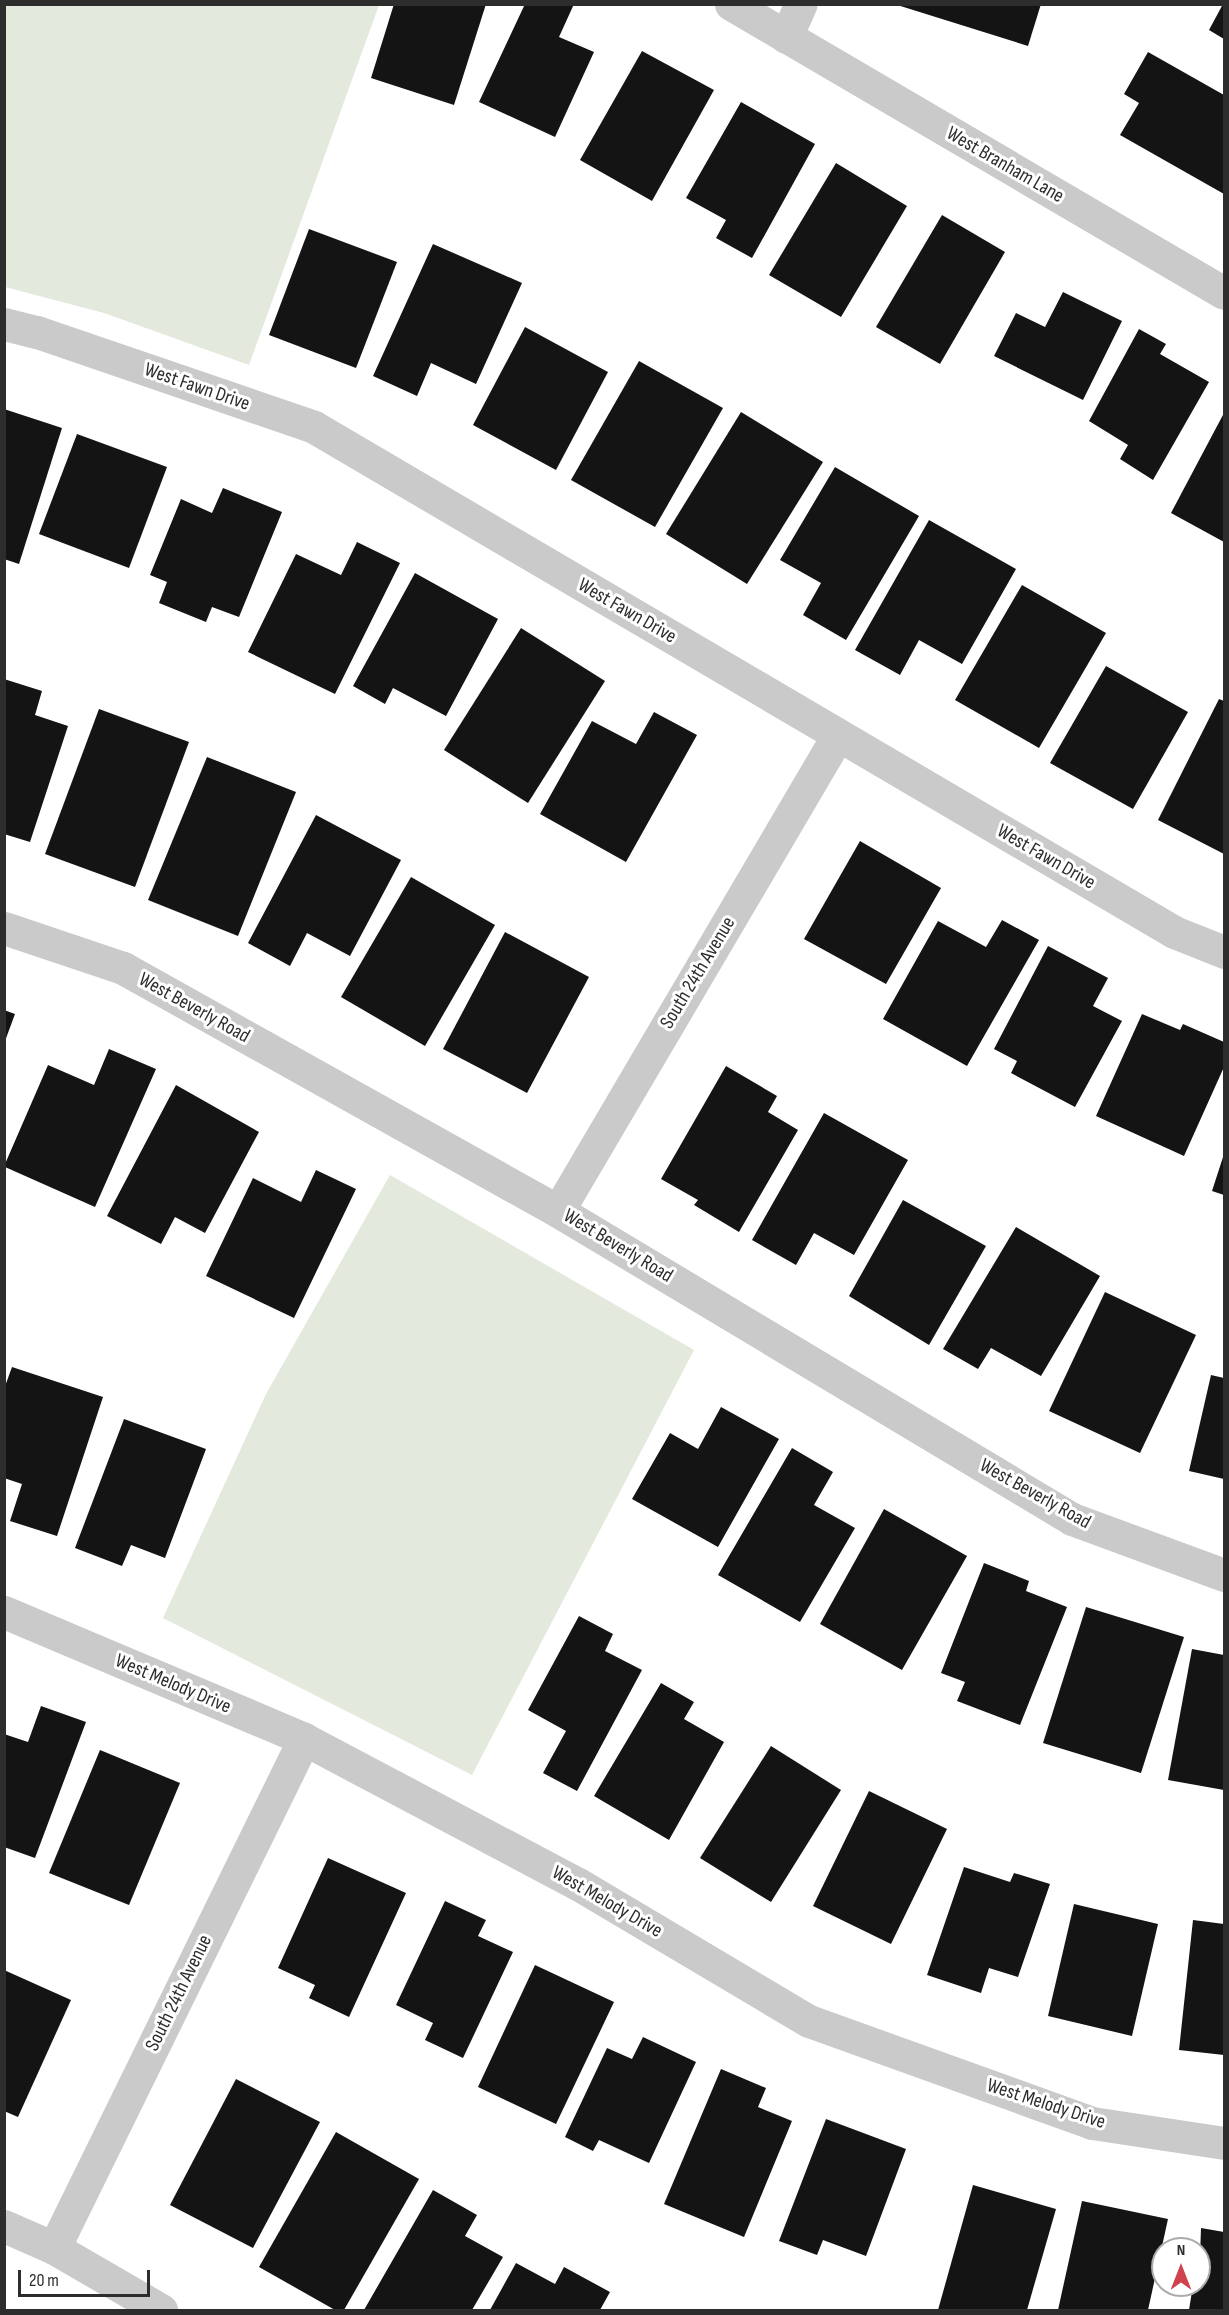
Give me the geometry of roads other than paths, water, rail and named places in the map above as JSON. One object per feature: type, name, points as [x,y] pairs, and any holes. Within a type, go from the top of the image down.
[{"type":"street","name":"West Branham Lane","points":[[730,4],[1224,293]]},
{"type":"street","points":[[786,37],[801,4]]},
{"type":"street","name":"West Fawn Drive","points":[[4,324],[37,332],[314,427],[1174,932],[1224,952]]},
{"type":"street","name":"South 24th Avenue","points":[[558,1211],[838,735]]},
{"type":"street","name":"West Beverly Road","points":[[4,928],[123,968],[558,1211],[1072,1519],[1224,1575]]},
{"type":"street","name":"West Melody Drive","points":[[4,1612],[304,1739],[578,1884],[809,2021],[1092,2123],[1224,2143]]},
{"type":"street","name":"South 24th Avenue","points":[[54,2248],[304,1739]]},
{"type":"street","points":[[4,2226],[54,2248],[161,2310]]}]
